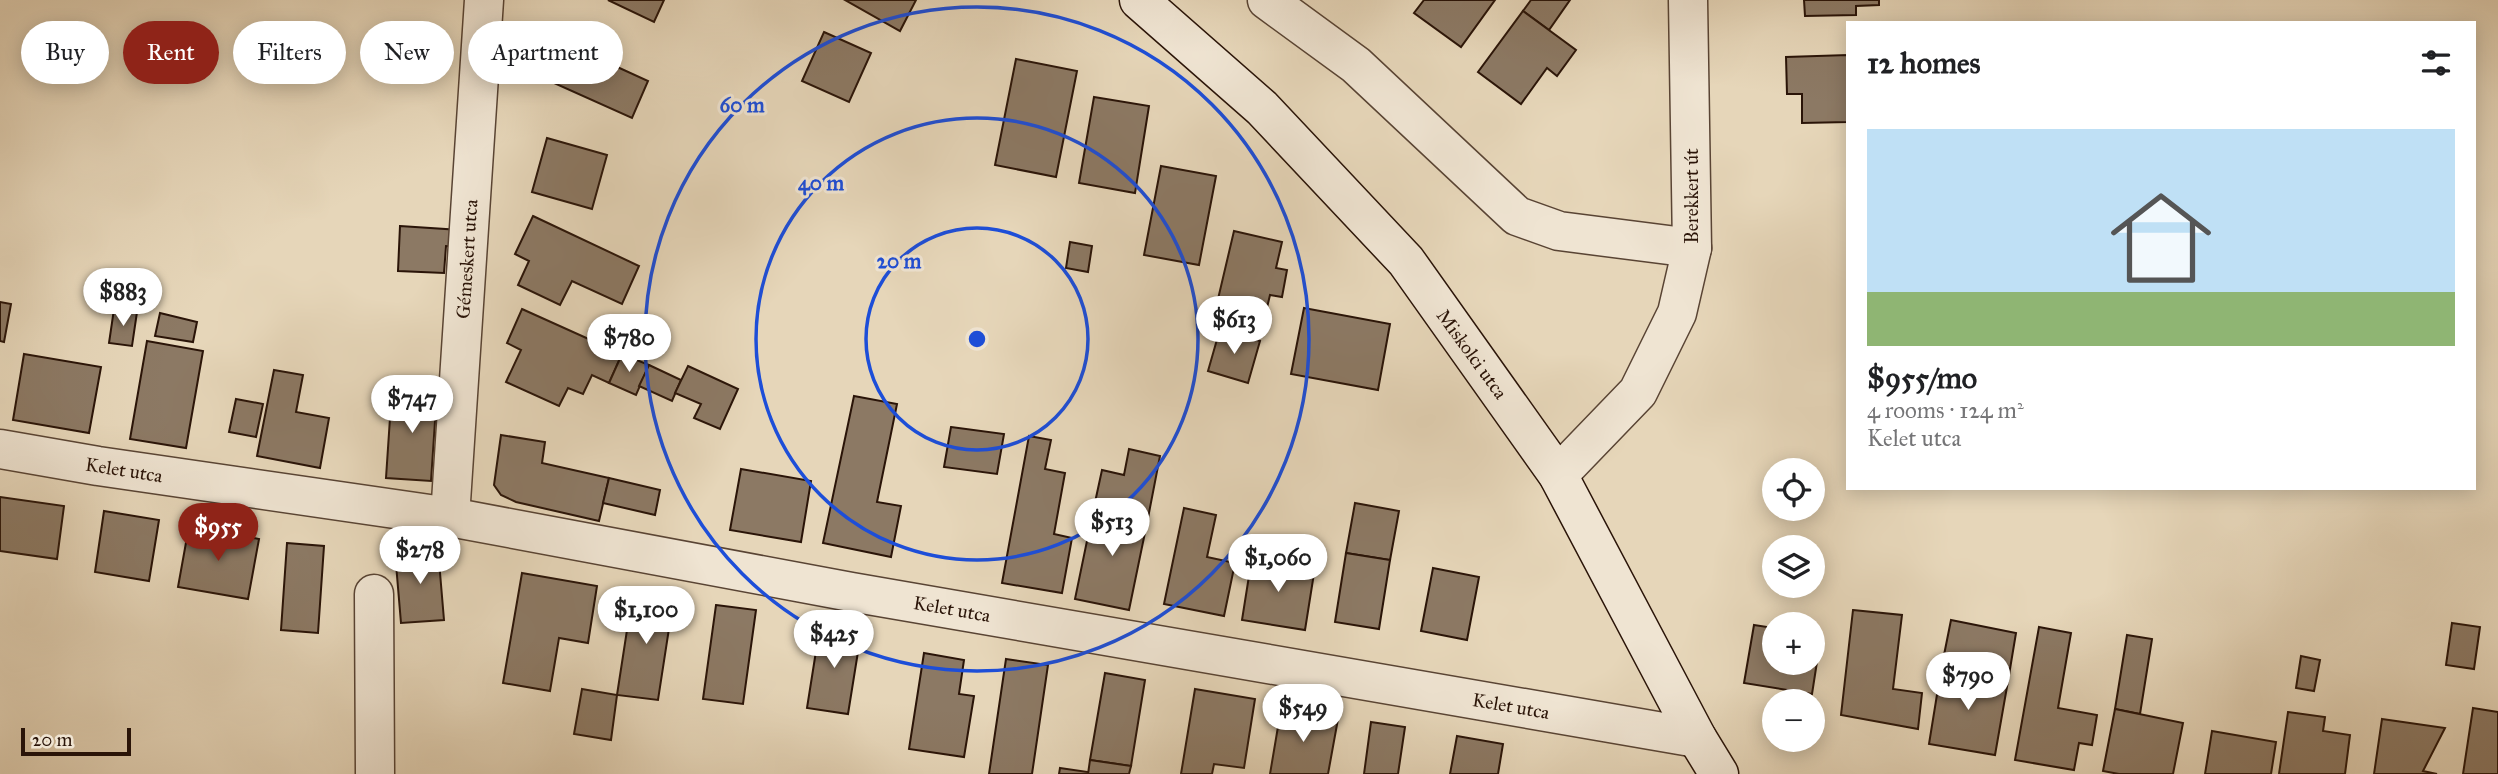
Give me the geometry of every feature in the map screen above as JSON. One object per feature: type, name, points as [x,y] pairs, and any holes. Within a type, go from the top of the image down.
[{"type":"street","name":"Gémeskert utca","points":[[450,517],[484,0]]},
{"type":"street","name":"Miskolci utca","points":[[1139,0],[1262,108],[1406,261],[1558,475],[1697,738],[1727,773]]},
{"type":"street","points":[[1267,0],[1356,65],[1517,216],[1559,231],[1692,248]]},
{"type":"street","name":"Berekkert út","points":[[1558,475],[1638,392],[1677,313],[1692,248],[1688,0]]},
{"type":"street","name":"Kelet utca","points":[[0,449],[98,466],[450,517],[851,592],[1697,738]]},
{"type":"street","points":[[374,594],[375,774]]},
{"type":"building","points":[[608,0],[664,0],[654,22]]},
{"type":"building","points":[[845,0],[916,0],[900,31]]},
{"type":"building","points":[[1424,0],[1495,0],[1461,47],[1414,13]]},
{"type":"building","points":[[1531,0],[1570,0],[1549,30],[1523,11]]},
{"type":"building","points":[[1804,0],[1879,0],[1879,5],[1856,6],[1856,15],[1805,16]]},
{"type":"building","points":[[1523,11],[1576,50],[1557,76],[1547,68],[1521,104],[1478,72]]},
{"type":"building","points":[[824,32],[871,53],[849,102],[802,81]]},
{"type":"building","points":[[1846,55],[1846,122],[1802,123],[1802,94],[1787,94],[1786,57]]},
{"type":"building","points":[[1016,59],[1077,71],[1056,177],[995,165]]},
{"type":"building","points":[[623,70],[648,81],[632,118],[556,84],[623,84]]},
{"type":"building","points":[[1094,97],[1149,106],[1135,193],[1079,183]]},
{"type":"building","points":[[547,138],[607,155],[592,209],[532,192]]},
{"type":"building","points":[[1161,166],[1216,176],[1199,265],[1144,255]]},
{"type":"building","points":[[533,216],[639,266],[622,304],[572,281],[560,305],[518,285],[529,261],[515,254]]},
{"type":"building","points":[[400,226],[460,230],[459,247],[446,246],[444,273],[398,271]]},
{"type":"building","points":[[1234,231],[1282,242],[1276,268],[1287,270],[1282,297],[1270,295],[1265,316],[1252,313],[1249,324],[1214,316]]},
{"type":"building","points":[[1070,242],[1092,246],[1088,272],[1066,268]]},
{"type":"building","points":[[0,302],[11,304],[4,342],[0,341]]},
{"type":"building","points":[[1304,308],[1390,324],[1378,390],[1291,374]]},
{"type":"building","points":[[114,309],[137,312],[132,346],[109,343]]},
{"type":"building","points":[[522,309],[622,354],[609,383],[592,375],[583,394],[568,388],[559,406],[506,382],[521,350],[507,343]]},
{"type":"building","points":[[160,313],[197,322],[193,342],[155,336]]},
{"type":"building","points":[[1220,329],[1260,341],[1248,383],[1208,371]]},
{"type":"building","points":[[147,341],[203,351],[186,448],[130,439]]},
{"type":"building","points":[[24,354],[101,367],[89,433],[13,420]]},
{"type":"building","points":[[622,354],[649,365],[636,395],[609,383]]},
{"type":"building","points":[[649,365],[681,380],[672,401],[639,386]]},
{"type":"building","points":[[688,366],[738,389],[720,429],[694,418],[701,404],[675,393]]},
{"type":"building","points":[[274,370],[303,375],[296,412],[329,418],[320,468],[257,456]]},
{"type":"building","points":[[392,388],[437,391],[431,481],[386,478]]},
{"type":"building","points":[[854,396],[897,404],[877,502],[901,506],[891,557],[823,543]]},
{"type":"building","points":[[236,399],[263,404],[256,437],[229,432]]},
{"type":"building","points":[[951,427],[1004,434],[997,474],[944,467]]},
{"type":"building","points":[[501,435],[545,442],[542,463],[609,478],[599,521],[516,502],[501,495],[494,485]]},
{"type":"building","points":[[1029,436],[1051,440],[1045,469],[1065,473],[1054,534],[1072,538],[1062,593],[1002,583]]},
{"type":"building","points":[[1129,449],[1160,456],[1148,518],[1094,507],[1102,470],[1124,475]]},
{"type":"building","points":[[741,469],[811,481],[801,542],[730,530]]},
{"type":"building","points":[[609,478],[660,490],[655,515],[603,503]]},
{"type":"building","points":[[0,497],[64,506],[57,559],[0,551]]},
{"type":"building","points":[[1355,503],[1399,511],[1390,560],[1346,553]]},
{"type":"building","points":[[1094,507],[1148,518],[1129,610],[1075,599]]},
{"type":"building","points":[[1184,508],[1216,515],[1207,557],[1235,563],[1224,616],[1164,604]]},
{"type":"building","points":[[104,511],[159,520],[149,581],[95,572]]},
{"type":"building","points":[[189,526],[259,539],[248,599],[178,587]]},
{"type":"building","points":[[287,543],[324,546],[318,633],[281,630]]},
{"type":"building","points":[[438,549],[444,620],[401,623],[395,552]]},
{"type":"building","points":[[1346,553],[1390,560],[1379,629],[1335,622]]},
{"type":"building","points":[[1252,557],[1315,567],[1305,630],[1242,620]]},
{"type":"building","points":[[1433,568],[1479,577],[1467,640],[1421,631]]},
{"type":"building","points":[[522,573],[597,586],[588,643],[559,638],[550,691],[503,683]]},
{"type":"building","points":[[633,591],[674,596],[658,700],[617,695]]},
{"type":"building","points":[[716,605],[756,610],[743,704],[703,699]]},
{"type":"building","points":[[1853,610],[1902,615],[1893,689],[1922,693],[1918,729],[1841,715]]},
{"type":"building","points":[[1951,620],[2016,633],[2008,681],[1941,670]]},
{"type":"building","points":[[2452,623],[2480,627],[2474,669],[2446,665]]},
{"type":"building","points":[[1754,625],[1762,626],[1762,675],[1815,675],[1813,689],[1781,689],[1744,683]]},
{"type":"building","points":[[820,626],[861,633],[848,714],[807,708]]},
{"type":"building","points":[[2039,627],[2071,633],[2058,708],[2097,715],[2092,745],[2079,743],[2074,770],[2015,760]]},
{"type":"building","points":[[2127,635],[2152,639],[2140,714],[2115,709]]},
{"type":"building","points":[[924,653],[964,660],[959,694],[974,696],[964,757],[909,749]]},
{"type":"building","points":[[2301,656],[2320,660],[2314,691],[2296,688]]},
{"type":"building","points":[[1006,659],[1048,665],[1032,774],[989,774]]},
{"type":"building","points":[[1941,670],[2008,681],[1995,755],[1929,744]]},
{"type":"building","points":[[1105,673],[1145,680],[1131,766],[1090,760]]},
{"type":"building","points":[[582,689],[617,695],[611,740],[574,734]]},
{"type":"building","points":[[1195,689],[1255,699],[1244,768],[1214,764],[1212,774],[1181,774]]},
{"type":"building","points":[[2473,708],[2498,712],[2498,774],[2463,774]]},
{"type":"building","points":[[1281,709],[1338,719],[1328,774],[1270,774]]},
{"type":"building","points":[[2115,709],[2183,723],[2173,774],[2119,774],[2103,771]]},
{"type":"building","points":[[2288,712],[2325,717],[2323,731],[2350,735],[2345,774],[2279,774]]},
{"type":"building","points":[[2382,719],[2445,728],[2423,771],[2437,774],[2374,774]]},
{"type":"building","points":[[1371,722],[1405,727],[1398,774],[1364,774]]},
{"type":"building","points":[[2212,731],[2276,742],[2271,774],[2205,774]]},
{"type":"building","points":[[1457,736],[1503,744],[1498,774],[1450,774]]},
{"type":"building","points":[[1090,760],[1131,766],[1129,774],[1088,774]]},
{"type":"building","points":[[1060,768],[1088,772],[1088,774],[1059,774]]}]
